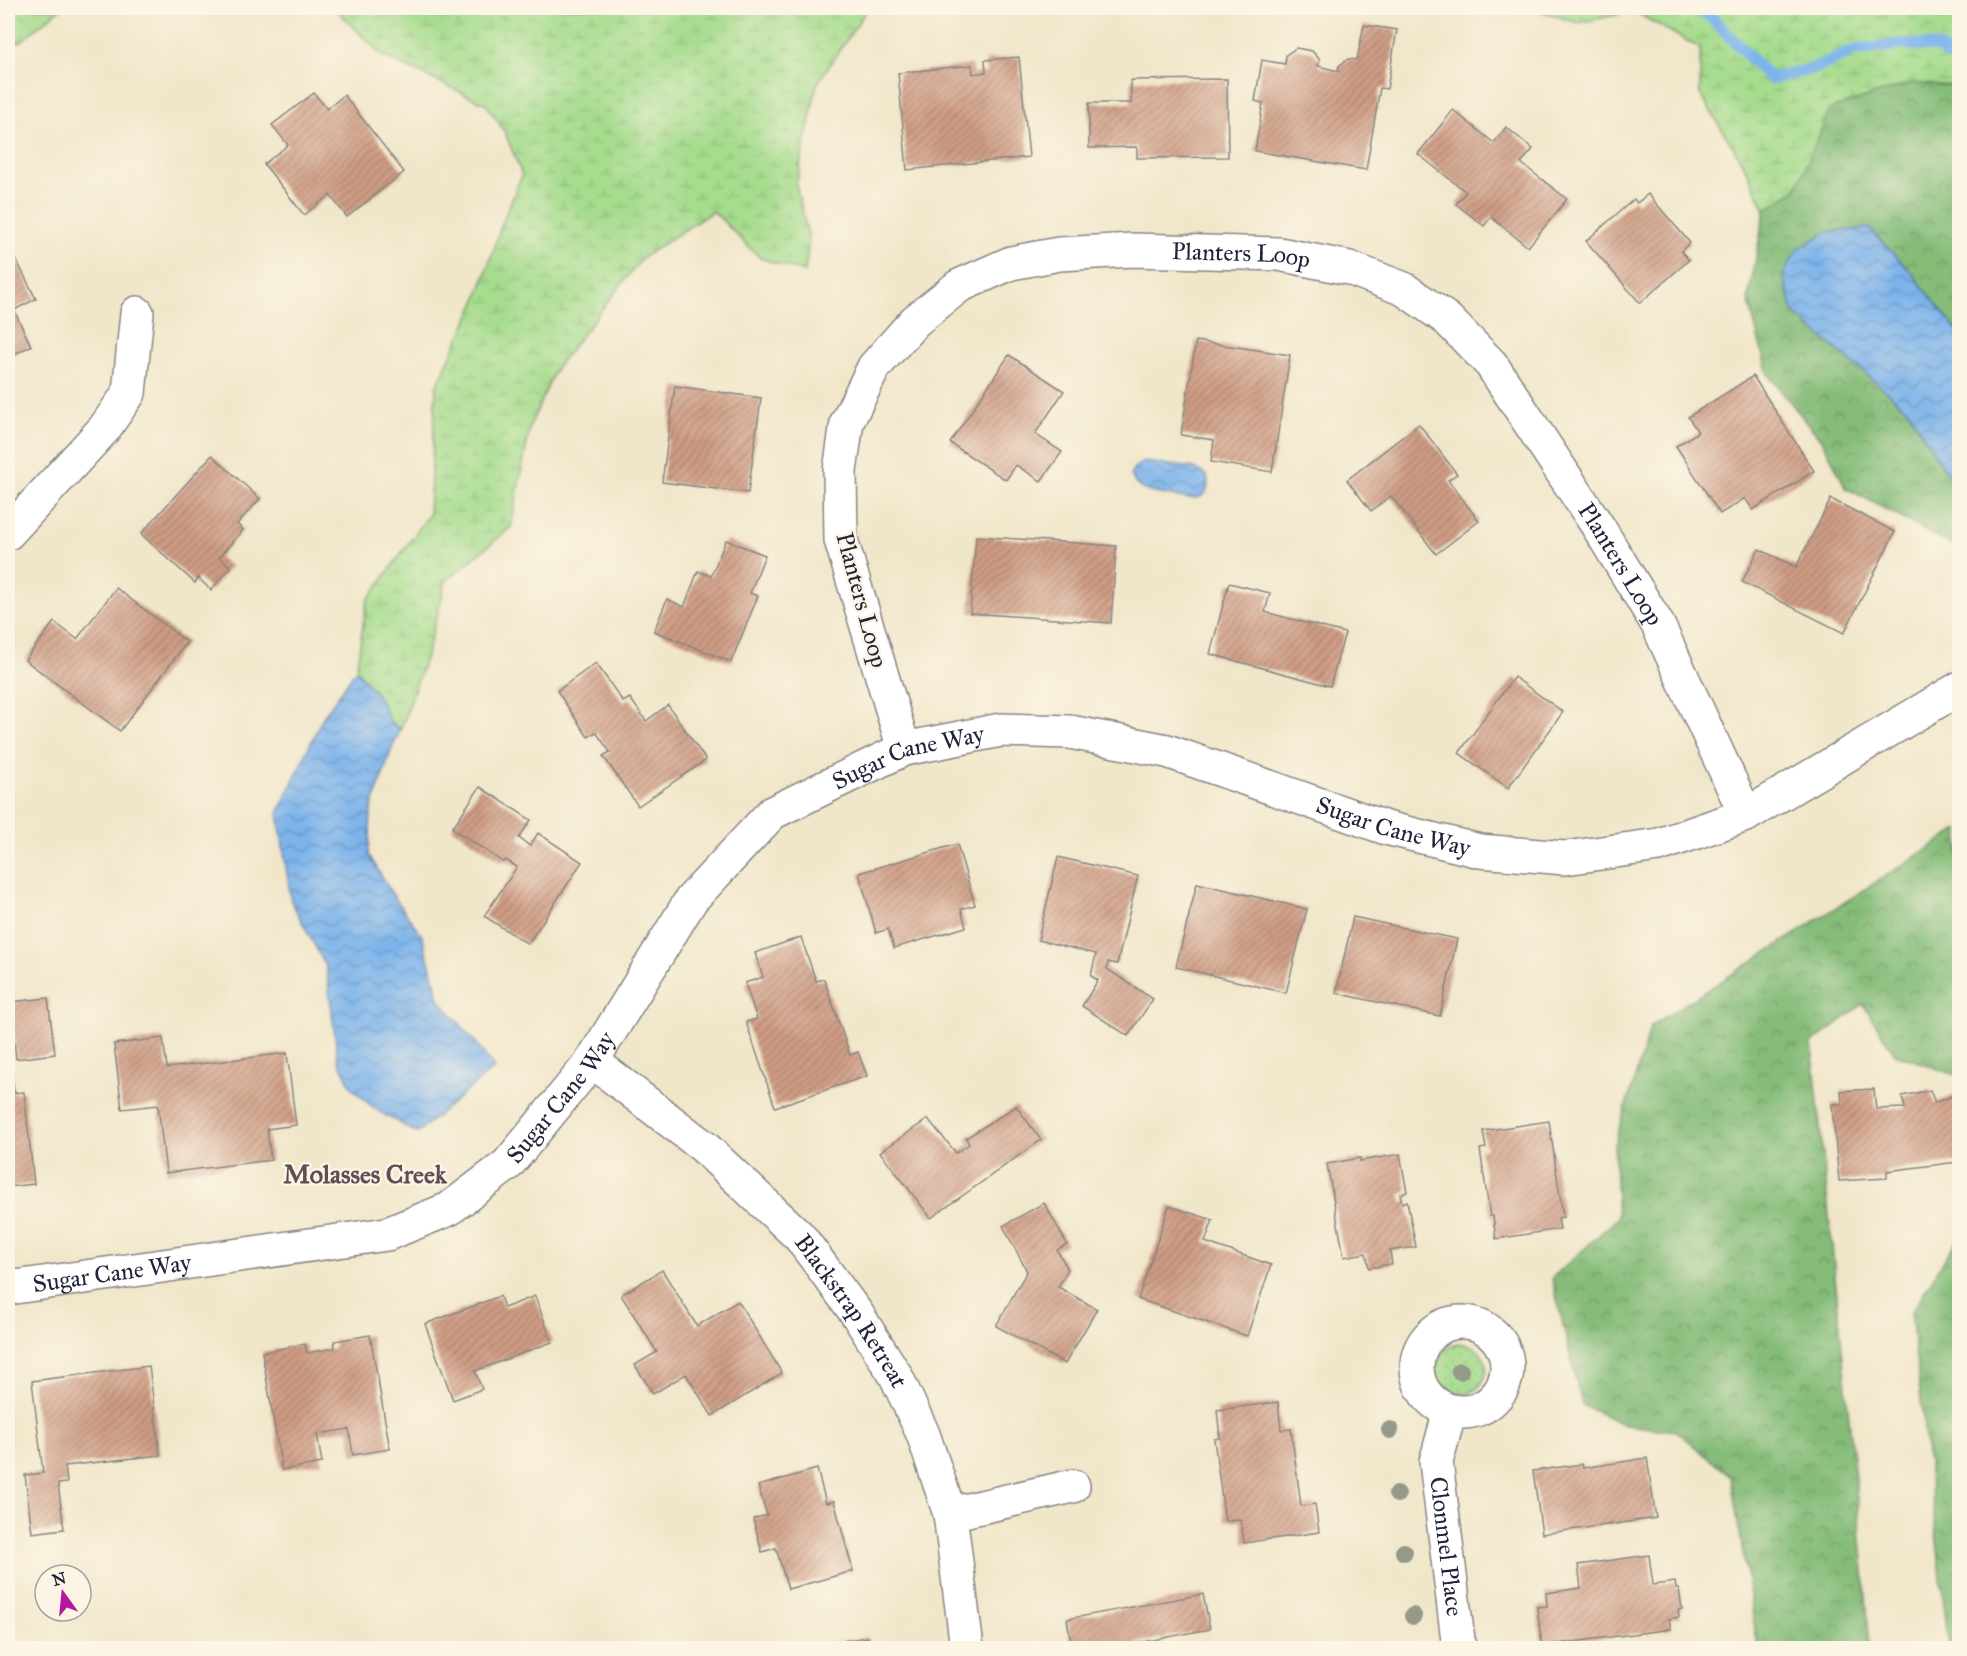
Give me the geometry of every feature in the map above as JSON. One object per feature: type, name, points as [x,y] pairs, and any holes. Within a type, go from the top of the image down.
[{"type":"street","name":"Planters Loop","points":[[904,749],[841,540],[840,471],[847,422],[874,367],[915,321],[959,286],[1011,263],[1059,254],[1133,250],[1279,254],[1349,268],[1404,289],[1447,319],[1491,364],[1599,528],[1658,625],[1746,815]]},
{"type":"street","points":[[8,531],[104,429],[129,393],[137,313]]},
{"type":"street","name":"Sugar Cane Way","points":[[8,1288],[387,1234],[449,1209],[508,1164],[592,1061],[691,900],[772,813],[904,749],[1001,730],[1070,732],[1167,752],[1386,828],[1480,850],[1565,858],[1659,845],[1746,815],[1959,688]]},
{"type":"street","name":"Blackstrap Retreat","points":[[592,1061],[704,1147],[800,1237],[857,1314],[896,1376],[923,1434],[950,1514],[968,1648]]},
{"type":"street","name":"Clonmel Place","points":[[1450,1411],[1436,1462],[1459,1648]]},
{"type":"street","points":[[950,1514],[1073,1486]]},
{"type":"green space","points":[[8,8],[61,8],[20,42],[8,44]]},
{"type":"green space","points":[[335,8],[868,8],[817,84],[796,185],[809,239],[805,272],[760,258],[713,211],[642,258],[556,368],[530,426],[511,527],[446,581],[427,653],[401,729],[391,723],[378,696],[356,670],[367,601],[429,515],[436,388],[476,302],[504,218],[522,175],[505,132],[486,104],[381,55]]},
{"type":"green space","points":[[1530,8],[1959,8],[1959,86],[1910,83],[1830,109],[1796,189],[1765,210],[1743,163],[1700,94],[1700,48],[1633,11],[1579,23]]},
{"type":"green space","points":[[1910,83],[1959,86],[1959,333],[1911,272],[1794,313],[1909,411],[1959,493],[1959,543],[1950,544],[1846,488],[1823,442],[1768,375],[1748,299],[1765,210],[1796,189],[1829,109]]},
{"type":"green space","points":[[1959,829],[1959,1076],[1895,1054],[1863,1004],[1812,1043],[1870,1648],[1758,1648],[1731,1477],[1676,1431],[1625,1425],[1582,1405],[1552,1278],[1618,1218],[1614,1145],[1651,1026]]},
{"type":"green space","points":[[1959,1236],[1960,1648],[1949,1648],[1911,1313]]},
{"type":"green space","points":[[1456,1344],[1466,1344],[1479,1351],[1486,1364],[1486,1374],[1479,1387],[1466,1394],[1456,1394],[1447,1390],[1440,1383],[1436,1374],[1436,1364],[1440,1355],[1447,1348]]},
{"type":"water","points":[[1869,228],[1911,272],[1959,333],[1959,493],[1909,411],[1794,313],[1783,275],[1798,249],[1827,232]]},
{"type":"water","points":[[1143,462],[1195,468],[1207,476],[1206,492],[1196,498],[1182,498],[1154,493],[1142,488],[1135,483],[1131,474],[1134,468]]},
{"type":"water","points":[[356,670],[378,696],[391,723],[401,729],[392,748],[371,810],[369,855],[392,894],[422,936],[440,1001],[477,1044],[494,1068],[417,1133],[376,1110],[352,1088],[338,1060],[326,967],[291,901],[278,813],[322,719]]},
{"type":"building","points":[[1364,25],[1397,30],[1387,89],[1380,88],[1366,170],[1255,151],[1263,103],[1255,101],[1262,60],[1285,64],[1286,55],[1296,48],[1312,51],[1320,60],[1318,66],[1338,71],[1339,66],[1348,59],[1357,60]]},
{"type":"building","points":[[1019,57],[1029,157],[907,170],[898,73],[972,65],[973,74],[986,72],[985,60]]},
{"type":"building","points":[[1227,79],[1228,157],[1137,158],[1137,147],[1089,148],[1089,103],[1131,103],[1131,80]]},
{"type":"building","points":[[314,93],[327,109],[344,95],[404,172],[347,217],[330,195],[304,215],[264,164],[288,145],[272,125]]},
{"type":"building","points":[[1453,110],[1494,143],[1506,127],[1533,149],[1521,163],[1567,199],[1528,247],[1491,217],[1484,226],[1456,204],[1466,192],[1418,154]]},
{"type":"building","points":[[1648,194],[1690,243],[1681,251],[1689,260],[1640,303],[1586,241],[1634,199],[1637,203]]},
{"type":"building","points":[[16,259],[36,299],[14,310],[31,346],[8,357],[8,263]]},
{"type":"building","points":[[1196,341],[1290,355],[1272,472],[1211,462],[1214,440],[1181,435]]},
{"type":"building","points":[[1009,355],[1064,391],[1035,434],[1062,452],[1041,481],[1016,465],[1006,480],[950,443]]},
{"type":"building","points":[[1753,376],[1814,471],[1753,510],[1745,498],[1720,514],[1676,446],[1698,432],[1688,417]]},
{"type":"building","points":[[675,386],[761,398],[748,493],[662,482]]},
{"type":"building","points":[[1419,424],[1457,474],[1448,480],[1479,521],[1436,554],[1391,496],[1371,511],[1347,480]]},
{"type":"building","points":[[212,455],[260,499],[237,524],[243,530],[219,557],[231,567],[211,590],[198,578],[195,583],[141,534]]},
{"type":"building","points":[[1831,499],[1895,532],[1844,633],[1742,582],[1759,549],[1796,567]]},
{"type":"building","points":[[976,536],[1116,546],[1111,623],[970,613]]},
{"type":"building","points":[[726,540],[765,555],[750,593],[758,596],[731,662],[654,631],[667,599],[684,607],[698,571],[711,576]]},
{"type":"building","points":[[1229,583],[1270,593],[1265,612],[1345,633],[1330,686],[1210,654]]},
{"type":"building","points":[[116,588],[187,642],[120,731],[25,660],[54,622],[77,639]]},
{"type":"building","points":[[596,663],[623,702],[630,698],[646,721],[668,705],[706,760],[638,806],[603,756],[610,752],[596,732],[588,737],[557,691]]},
{"type":"building","points":[[1514,677],[1563,712],[1508,788],[1459,753]]},
{"type":"building","points":[[480,787],[531,820],[519,838],[530,846],[538,833],[582,862],[528,944],[484,916],[517,867],[506,860],[503,862],[452,828]]},
{"type":"building","points":[[957,844],[975,905],[961,909],[966,927],[894,948],[888,929],[876,933],[859,873]]},
{"type":"building","points":[[1058,857],[1138,876],[1117,964],[1108,962],[1107,969],[1153,999],[1128,1036],[1082,1006],[1098,980],[1091,976],[1096,954],[1038,940]]},
{"type":"building","points":[[1197,883],[1307,909],[1286,993],[1176,967]]},
{"type":"building","points":[[1353,917],[1457,939],[1440,1016],[1336,993]]},
{"type":"building","points":[[801,937],[816,981],[824,979],[850,1055],[858,1052],[867,1076],[775,1107],[746,1022],[757,1019],[745,983],[763,977],[755,953]]},
{"type":"building","points":[[48,998],[55,1054],[16,1059],[10,1002]]},
{"type":"building","points":[[163,1038],[167,1068],[287,1053],[296,1125],[267,1129],[271,1160],[166,1173],[158,1105],[122,1109],[114,1044]]},
{"type":"building","points":[[8,1073],[12,1073],[14,1093],[24,1092],[34,1184],[8,1187]]},
{"type":"building","points":[[1874,1089],[1876,1109],[1905,1108],[1902,1096],[1930,1090],[1935,1103],[1957,1094],[1960,1097],[1960,1164],[1958,1162],[1887,1171],[1887,1178],[1839,1181],[1832,1104],[1842,1104],[1841,1091]]},
{"type":"building","points":[[1016,1106],[1041,1140],[931,1218],[880,1152],[928,1119],[956,1153],[969,1144],[966,1138]]},
{"type":"building","points":[[1549,1121],[1563,1217],[1558,1218],[1560,1229],[1496,1239],[1493,1216],[1490,1216],[1480,1149],[1486,1148],[1483,1131]]},
{"type":"building","points":[[1400,1154],[1407,1192],[1400,1194],[1402,1203],[1407,1201],[1416,1247],[1390,1251],[1392,1264],[1369,1268],[1366,1253],[1344,1257],[1327,1164]]},
{"type":"building","points":[[1044,1203],[1067,1244],[1057,1250],[1068,1269],[1058,1287],[1097,1309],[1065,1364],[996,1326],[1027,1271],[1003,1226]]},
{"type":"building","points":[[1169,1206],[1213,1220],[1205,1242],[1271,1265],[1247,1336],[1138,1299]]},
{"type":"building","points":[[662,1270],[697,1326],[738,1301],[782,1373],[712,1416],[686,1374],[653,1394],[635,1365],[657,1352],[621,1295]]},
{"type":"building","points":[[500,1296],[504,1308],[535,1296],[552,1342],[475,1371],[482,1389],[453,1400],[425,1324]]},
{"type":"building","points":[[370,1335],[390,1449],[353,1455],[349,1429],[317,1434],[322,1463],[282,1470],[262,1352],[305,1344],[307,1353],[335,1348],[334,1341]]},
{"type":"building","points":[[149,1366],[160,1455],[65,1466],[67,1483],[58,1484],[64,1529],[32,1533],[25,1475],[43,1473],[32,1381]]},
{"type":"building","points":[[1278,1402],[1281,1430],[1291,1429],[1301,1506],[1315,1504],[1319,1532],[1244,1543],[1241,1520],[1225,1521],[1214,1439],[1220,1438],[1217,1410]]},
{"type":"building","points":[[1647,1458],[1656,1518],[1542,1534],[1533,1471],[1582,1464],[1583,1468]]},
{"type":"building","points":[[817,1469],[826,1503],[834,1501],[853,1571],[788,1589],[776,1548],[762,1552],[753,1519],[767,1515],[758,1486]]},
{"type":"building","points":[[1649,1555],[1653,1585],[1675,1582],[1676,1589],[1679,1589],[1682,1609],[1678,1610],[1679,1617],[1669,1619],[1671,1629],[1542,1646],[1537,1607],[1547,1606],[1546,1593],[1581,1588],[1578,1565]]},
{"type":"building","points":[[1203,1594],[1210,1629],[1137,1643],[1137,1648],[1072,1648],[1067,1619]]},
{"type":"building","points":[[868,1637],[870,1648],[801,1648],[801,1647]]},
{"type":"waterway","points":[[1698,8],[1714,20],[1771,79],[1816,68],[1853,51],[1904,44],[1938,47],[1960,63]]},
{"type":"district","name":"Molasses Creek","points":[[365,1174]]}]
